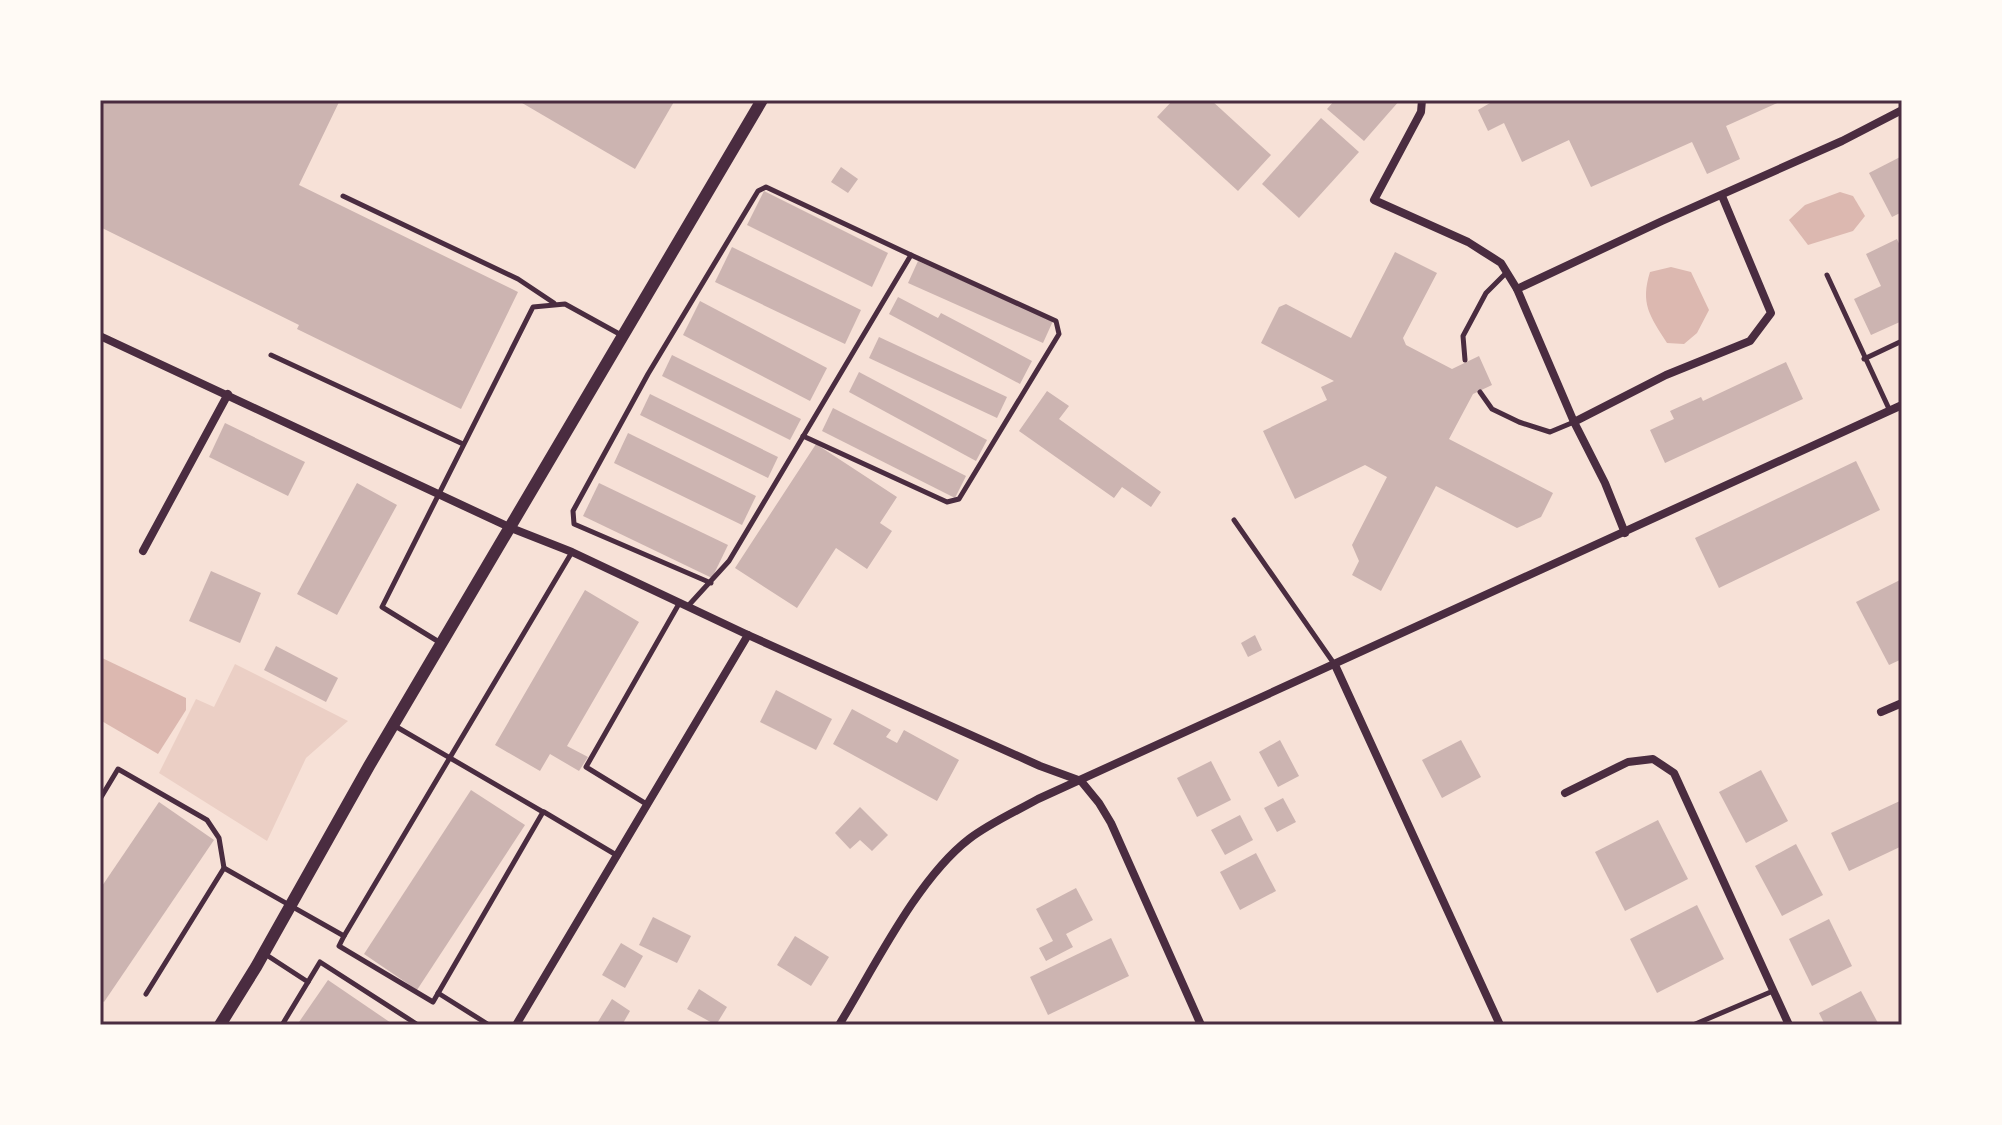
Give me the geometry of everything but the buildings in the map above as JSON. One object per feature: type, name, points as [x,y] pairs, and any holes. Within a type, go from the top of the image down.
[{"type":"street","points":[[220,1025],[762,100]]},
{"type":"street","points":[[1422,100],[1421,112],[1374,200],[1468,242],[1501,263],[1517,289],[1625,533]]},
{"type":"street","points":[[1517,289],[1842,141],[1902,110]]},
{"type":"street","points":[[1574,422],[1666,375],[1750,341],[1771,313],[1722,196]]},
{"type":"street","points":[[100,336],[511,528],[572,552],[1040,766],[1081,781],[1111,823],[1201,1025]]},
{"type":"street","points":[[143,551],[228,394]]},
{"type":"street","points":[[839,1025],[934,871],[984,829],[1038,799],[1902,405]]},
{"type":"street","points":[[516,1025],[748,635]]},
{"type":"street","points":[[1335,665],[1500,1025]]},
{"type":"street","points":[[1881,712],[1902,703]]},
{"type":"street","points":[[1565,793],[1628,762],[1653,759],[1674,773],[1789,1025]]},
{"type":"lane","points":[[711,583],[574,524],[573,511],[648,374],[758,191],[766,187],[1056,321],[1059,334],[959,499],[947,502],[803,436]]},
{"type":"lane","points":[[343,196],[518,279],[555,303]]},
{"type":"lane","points":[[648,806],[586,767],[684,604],[711,583],[729,561],[911,255]]},
{"type":"lane","points":[[1465,360],[1463,336],[1486,293],[1507,272]]},
{"type":"lane","points":[[1827,275],[1890,411]]},
{"type":"lane","points":[[442,644],[382,607],[533,307],[565,304],[623,337]]},
{"type":"lane","points":[[1864,359],[1902,341]]},
{"type":"lane","points":[[271,355],[463,444]]},
{"type":"lane","points":[[1480,392],[1492,409],[1550,432],[1574,422]]},
{"type":"lane","points":[[1234,520],[1335,665]]},
{"type":"lane","points":[[543,812],[433,1002],[339,946],[572,552]]},
{"type":"lane","points":[[394,725],[619,856]]},
{"type":"lane","points":[[100,799],[118,769],[207,820],[219,838],[224,868],[146,994]]},
{"type":"lane","points":[[224,868],[344,936]]},
{"type":"lane","points":[[264,953],[308,982]]},
{"type":"lane","points":[[282,1025],[320,962],[418,1025]]},
{"type":"lane","points":[[1693,1025],[1773,991]]},
{"type":"lane","points":[[438,993],[489,1025]]},
{"type":"shaded area","points":[[1840,192],[1853,196],[1865,216],[1853,231],[1808,245],[1789,220],[1805,205]]},
{"type":"shaded area","points":[[1671,267],[1691,272],[1709,310],[1697,333],[1684,344],[1667,343],[1648,309],[1646,293],[1650,272]]},
{"type":"shaded area","points":[[100,657],[186,698],[186,710],[158,754],[100,720]]},
{"type":"shaded area","points":[[235,664],[348,721],[306,758],[267,841],[159,773],[196,699],[214,707]]}]
